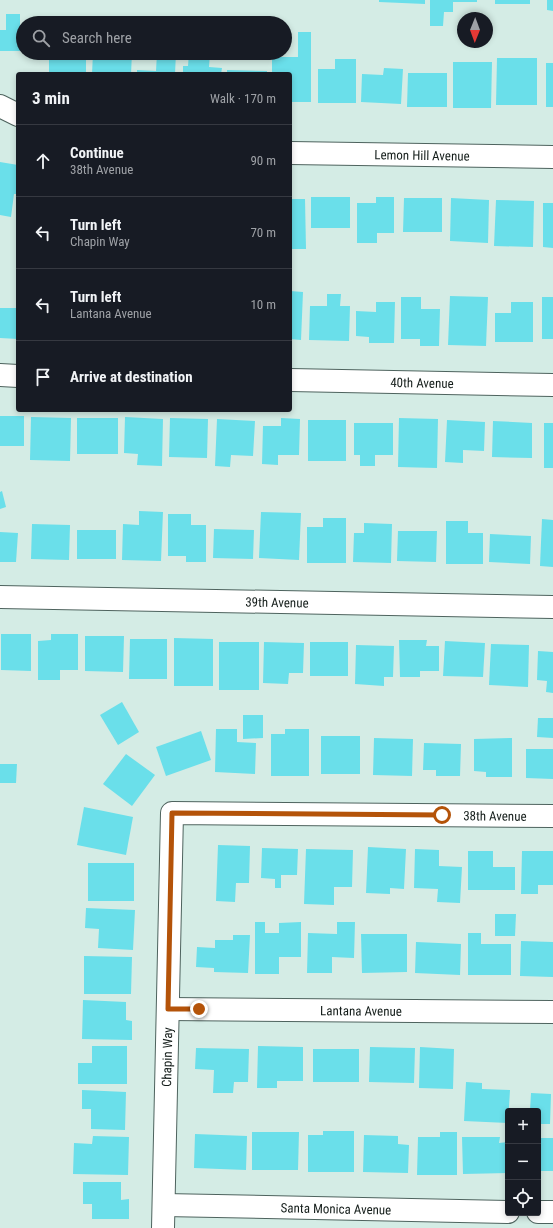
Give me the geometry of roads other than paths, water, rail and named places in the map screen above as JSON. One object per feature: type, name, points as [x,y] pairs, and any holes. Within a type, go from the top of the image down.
[{"type":"street","points":[[0,106],[16,114]]},
{"type":"street","name":"Lemon Hill Avenue","points":[[292,153],[553,157]]},
{"type":"street","points":[[0,375],[16,376]]},
{"type":"street","name":"40th Avenue","points":[[292,380],[553,385]]},
{"type":"street","name":"39th Avenue","points":[[0,597],[553,608]]},
{"type":"street","name":"38th Avenue","points":[[172,813],[553,816]]},
{"type":"street","name":"Chapin Way","points":[[163,1228],[172,813]]},
{"type":"street","name":"Lantana Avenue","points":[[168,1009],[553,1012]]},
{"type":"street","name":"Santa Monica Avenue","points":[[164,1205],[505,1212]]},
{"type":"street","points":[[541,1212],[553,1212]]}]
